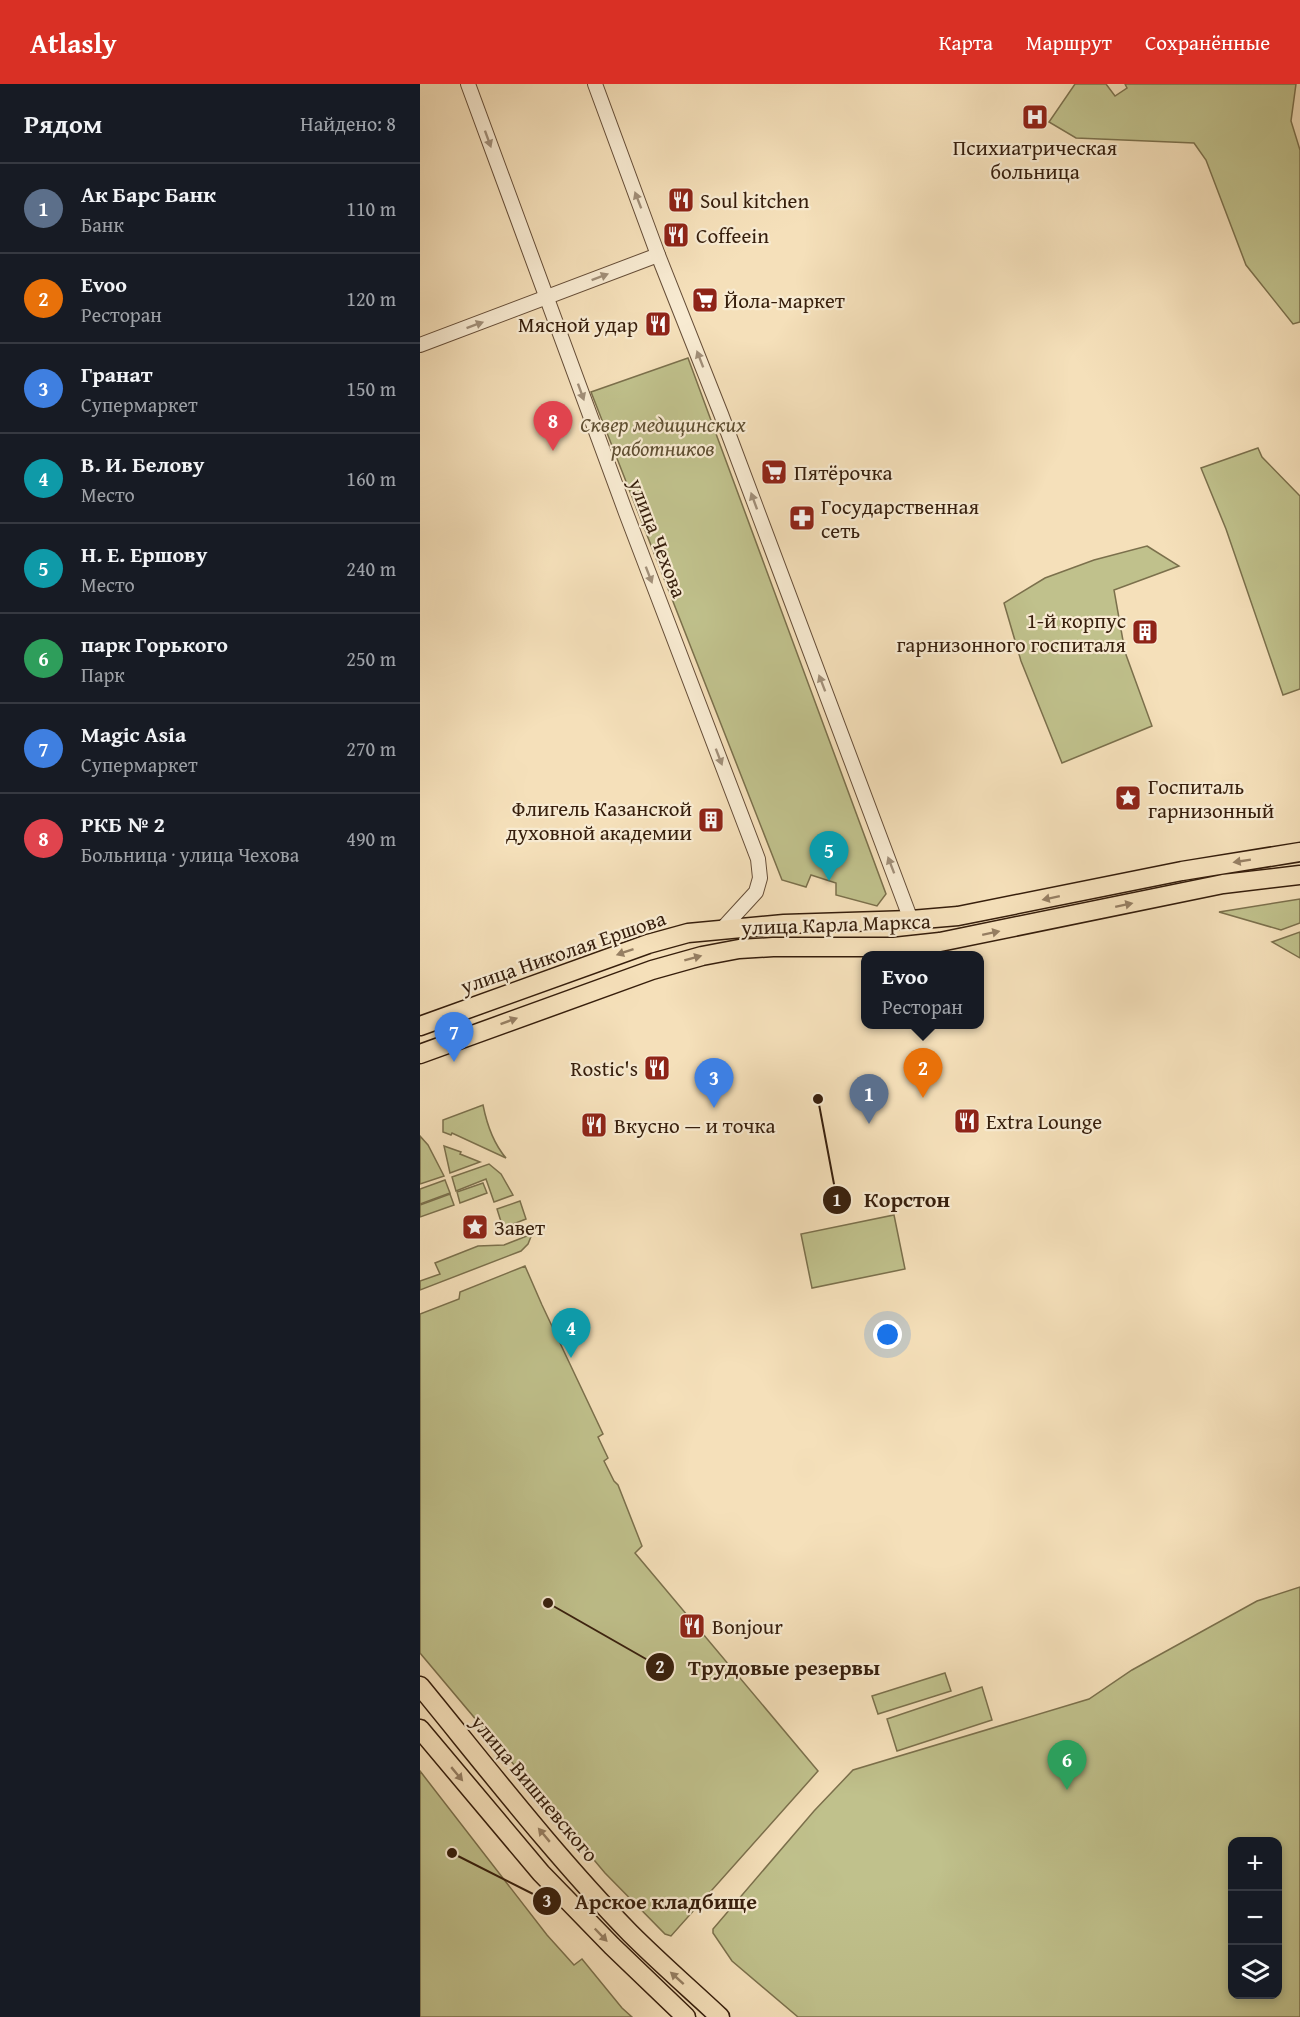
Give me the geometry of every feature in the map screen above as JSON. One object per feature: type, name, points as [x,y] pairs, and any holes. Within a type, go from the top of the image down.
[{"type":"main road","name":"улица Карла Маркса","points":[[723,928],[958,916],[1182,871],[1300,852]]},
{"type":"main road","name":"улица Карла Маркса","points":[[420,1054],[652,970],[702,956],[739,949],[894,947],[940,942],[1223,884],[1300,875]]},
{"type":"main road","name":"улица Николая Ершова","points":[[420,1026],[648,944],[688,933],[723,928]]},
{"type":"main road","name":"улица Вишневского","points":[[420,1686],[561,1856],[629,1931],[720,2017]]},
{"type":"main road","points":[[420,1729],[541,1873],[612,1947],[686,2017]]},
{"type":"street","name":"улица Чехова","points":[[468,84],[545,298],[758,859],[760,878],[756,892],[723,928]]},
{"type":"street","points":[[595,84],[910,920]]},
{"type":"street","points":[[420,345],[658,255]]},
{"type":"green space","points":[[1075,84],[1106,84],[1115,96],[1127,88],[1125,84],[1296,84],[1291,121],[1300,150],[1300,322],[1293,324],[1246,265],[1206,160],[1194,143],[1076,138],[1049,122]]},
{"type":"green space","name":"Сквер медицинских работников","points":[[688,358],[886,894],[877,906],[836,895],[836,883],[811,875],[806,887],[782,880],[591,392]]},
{"type":"green space","points":[[1258,448],[1262,457],[1300,496],[1300,689],[1283,695],[1226,529],[1201,468]]},
{"type":"green space","points":[[1147,546],[1179,566],[1114,590],[1125,652],[1152,726],[1062,763],[1021,661],[1004,603],[1045,578],[1094,560]]},
{"type":"green space","points":[[1300,899],[1300,923],[1281,930],[1219,912]]},
{"type":"green space","points":[[1300,932],[1300,958],[1272,942]]},
{"type":"green space","points":[[483,1105],[491,1133],[506,1158],[452,1133],[451,1135],[443,1132],[443,1120]]},
{"type":"green space","points":[[420,1136],[428,1145],[444,1176],[420,1184]]},
{"type":"green space","points":[[444,1146],[461,1152],[460,1154],[480,1162],[450,1173]]},
{"type":"green space","points":[[489,1164],[501,1174],[513,1195],[494,1202],[486,1179],[456,1191],[452,1177]]},
{"type":"green space","points":[[445,1180],[450,1193],[420,1204],[420,1189]]},
{"type":"green space","points":[[483,1183],[487,1193],[460,1203],[457,1192]]},
{"type":"green space","points":[[450,1194],[454,1205],[420,1217],[420,1205]]},
{"type":"green space","points":[[520,1201],[526,1219],[503,1228],[497,1209]]},
{"type":"green space","points":[[894,1215],[905,1269],[812,1288],[801,1234]]},
{"type":"green space","points":[[532,1234],[528,1244],[521,1251],[420,1290],[420,1281],[440,1274],[435,1263],[478,1246],[504,1245]]},
{"type":"green space","points":[[525,1266],[603,1434],[598,1437],[608,1458],[604,1461],[618,1485],[642,1546],[635,1553],[818,1771],[671,1936],[665,1934],[605,1873],[420,1653],[420,1314],[459,1299],[460,1292]]},
{"type":"green space","points":[[1300,1587],[1300,2017],[798,2017],[732,1961],[713,1933],[713,1929],[814,1811],[853,1770],[1089,1699],[1132,1670],[1257,1601]]},
{"type":"green space","points":[[945,1673],[951,1691],[878,1714],[872,1696]]},
{"type":"green space","points":[[982,1687],[992,1720],[897,1751],[887,1719]]},
{"type":"green space","points":[[420,1771],[547,1935],[574,1965],[582,1959],[632,2017],[420,2017]]},
{"type":"place","name":"Психиатрическая больница","points":[[1035,117]]},
{"type":"place","name":"Soul kitchen","points":[[681,200]]},
{"type":"place","name":"Coffeein","points":[[676,235]]},
{"type":"place","name":"Йола-маркет","points":[[705,300]]},
{"type":"place","name":"Мясной удар","points":[[658,324]]},
{"type":"place","name":"РКБ № 2","points":[[553,451]]},
{"type":"place","name":"Пятёрочка","points":[[774,472]]},
{"type":"place","name":"Государственная сеть","points":[[802,518]]},
{"type":"place","name":"1-й корпус гарнизонного госпиталя","points":[[1145,632]]},
{"type":"place","name":"Госпиталь гарнизонный","points":[[1128,798]]},
{"type":"place","name":"Флигель Казанской духовной академии","points":[[711,820]]},
{"type":"place","name":"Н. Е. Ершову","points":[[829,881]]},
{"type":"place","name":"Magic Asia","points":[[454,1062]]},
{"type":"place","name":"Rostic's","points":[[657,1068]]},
{"type":"place","name":"Evoo","points":[[923,1098]]},
{"type":"place","name":"Корстон","points":[[818,1099]]},
{"type":"place","name":"Гранат","points":[[714,1108]]},
{"type":"place","name":"Extra Lounge","points":[[967,1121]]},
{"type":"place","name":"Ак Барс Банк","points":[[869,1124]]},
{"type":"place","name":"Вкусно — и точка","points":[[594,1125]]},
{"type":"place","name":"Завет","points":[[475,1227]]},
{"type":"place","name":"В. И. Белову","points":[[571,1358]]},
{"type":"place","name":"Трудовые резервы","points":[[548,1603]]},
{"type":"place","name":"Bonjour","points":[[692,1626]]},
{"type":"place","name":"парк Горького","points":[[1067,1790]]},
{"type":"place","name":"Арское кладбище","points":[[452,1853]]}]
